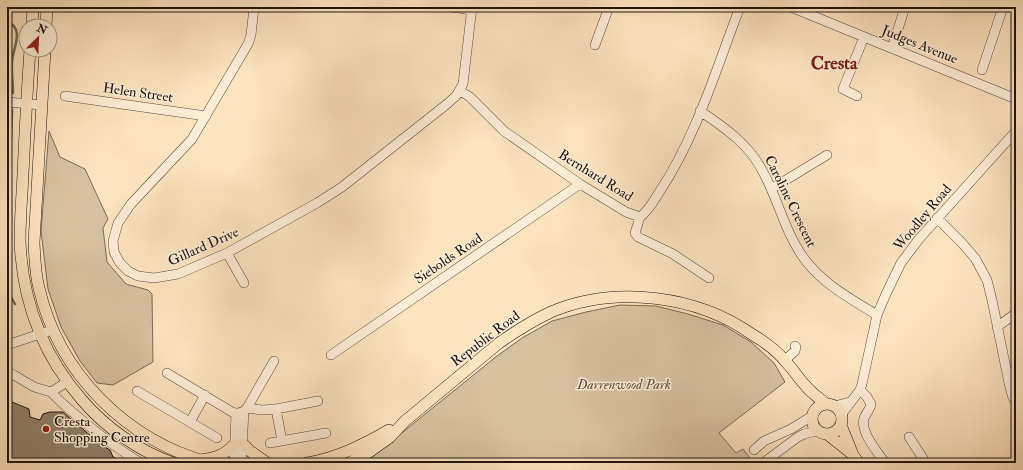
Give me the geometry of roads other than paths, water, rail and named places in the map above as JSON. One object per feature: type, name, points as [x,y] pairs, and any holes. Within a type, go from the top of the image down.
[{"type":"main road","points":[[32,18],[33,7]]},
{"type":"main road","points":[[46,18],[47,7]]},
{"type":"main road","points":[[29,58],[20,245],[26,290],[40,334],[54,362],[67,382],[105,424],[133,443],[173,463]]},
{"type":"main road","points":[[45,58],[34,243],[38,287],[52,330],[80,374],[99,398],[125,422],[157,443],[178,453],[205,462],[223,455],[238,444],[267,463]]},
{"type":"main road","name":"Republic Road","points":[[349,463],[369,452],[390,437],[405,421],[499,343],[530,322],[576,304],[595,300],[614,298],[668,299],[728,319],[753,334],[785,360],[805,386],[830,404]]},
{"type":"main road","name":"Republic Road","points":[[805,386],[813,414]]},
{"type":"main road","points":[[830,404],[836,407],[856,459],[813,426],[813,414],[819,405],[830,404]]},
{"type":"main road","points":[[822,432],[834,432],[841,420]]},
{"type":"main road","name":"Republic Road","points":[[307,463],[337,455],[358,447],[405,421]]},
{"type":"street","name":"Gillard Drive","points":[[254,7],[251,35],[248,44],[192,139],[123,213],[118,223],[113,241],[114,252],[120,263],[128,271],[138,276],[154,278],[178,274],[226,253],[330,196],[441,108],[460,91]]},
{"type":"street","points":[[452,7],[472,8],[463,84],[460,91]]},
{"type":"street","points":[[595,45],[609,7]]},
{"type":"street","name":"Bernhard Road","points":[[460,91],[470,97],[504,130],[580,184],[626,212],[640,217],[645,213],[672,173],[683,153],[740,7]]},
{"type":"street","name":"Judges Avenue","points":[[791,7],[806,10],[864,37],[1012,97]]},
{"type":"street","points":[[892,48],[905,7]]},
{"type":"street","points":[[982,70],[1003,7]]},
{"type":"street","points":[[857,96],[843,89],[864,37]]},
{"type":"street","name":"Helen Street","points":[[66,96],[206,116]]},
{"type":"street","points":[[1012,97],[1016,107]]},
{"type":"street","points":[[7,102],[42,105]]},
{"type":"street","name":"Caroline Crescent","points":[[700,111],[735,136],[759,164],[794,243],[813,270],[837,290],[877,315]]},
{"type":"street","name":"Woodley Road","points":[[841,420],[850,402],[860,390],[864,379],[877,315],[901,263],[937,218],[1016,131]]},
{"type":"street","points":[[771,189],[827,155]]},
{"type":"street","name":"Siebolds Road","points":[[331,355],[580,184]]},
{"type":"street","points":[[640,217],[635,230],[638,237],[673,254],[709,278]]},
{"type":"street","points":[[937,218],[975,258],[990,288],[1009,383],[1016,403]]},
{"type":"street","points":[[226,253],[244,283]]},
{"type":"street","points":[[997,327],[1016,313]]},
{"type":"street","points":[[7,345],[52,330]]},
{"type":"street","points":[[785,360],[795,351],[795,346]]},
{"type":"street","points":[[234,463],[242,411],[274,361]]},
{"type":"street","points":[[7,372],[34,387],[51,392],[60,402],[98,435],[121,452],[141,463]]},
{"type":"street","points":[[167,373],[205,395],[242,411],[276,409],[318,401]]},
{"type":"street","points":[[51,392],[67,382]]},
{"type":"street","points":[[860,390],[868,397],[871,404],[864,420],[864,430],[885,463]]},
{"type":"street","points":[[137,391],[217,438]]},
{"type":"street","points":[[190,422],[205,395]]},
{"type":"street","points":[[830,404],[850,402]]},
{"type":"street","points":[[276,409],[282,440]]},
{"type":"street","points":[[754,450],[764,441],[791,429],[813,414]]},
{"type":"street","points":[[763,463],[798,437],[804,434],[822,432]]},
{"type":"street","points":[[270,443],[326,433]]},
{"type":"street","points":[[909,437],[926,463]]},
{"type":"street","points":[[238,444],[241,463]]},
{"type":"waterway","points":[[7,22],[16,29],[17,33],[12,65],[13,93]]},
{"type":"waterway","points":[[7,161],[11,140],[12,110]]},
{"type":"waterway","points":[[7,186],[11,201],[7,232]]},
{"type":"waterway","points":[[7,262],[7,267]]},
{"type":"waterway","points":[[7,290],[15,304]]},
{"type":"place","name":"Cresta Shopping Centre","points":[[46,429]]},
{"type":"district","name":"Cresta","points":[[834,63]]},
{"type":"park label","name":"Darrenwood Park","points":[[624,384]]}]
